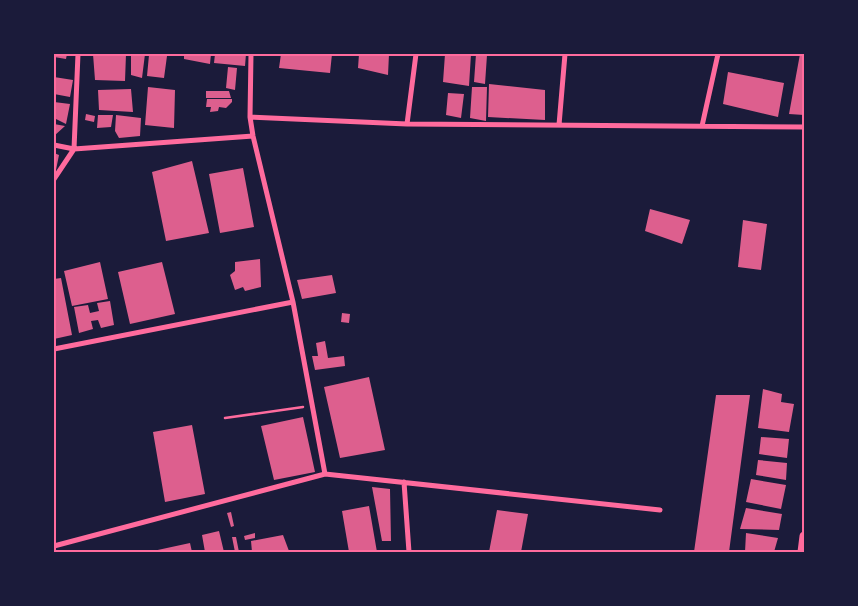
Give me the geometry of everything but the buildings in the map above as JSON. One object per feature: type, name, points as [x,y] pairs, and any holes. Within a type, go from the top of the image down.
[{"type":"street","points":[[54,179],[74,149],[78,54]]},
{"type":"street","points":[[251,54],[250,117],[253,136],[293,302],[325,474]]},
{"type":"street","points":[[407,124],[416,54]]},
{"type":"street","points":[[559,125],[565,54]]},
{"type":"street","points":[[702,126],[718,54]]},
{"type":"street","points":[[250,117],[407,124],[804,127]]},
{"type":"street","points":[[54,145],[74,149],[253,136]]},
{"type":"street","points":[[54,349],[293,302]]},
{"type":"street","points":[[54,546],[325,474],[660,510]]},
{"type":"street","points":[[404,482],[409,552]]},
{"type":"street","points":[[802,552],[804,536]]},
{"type":"path","points":[[225,418],[312,405]]}]
